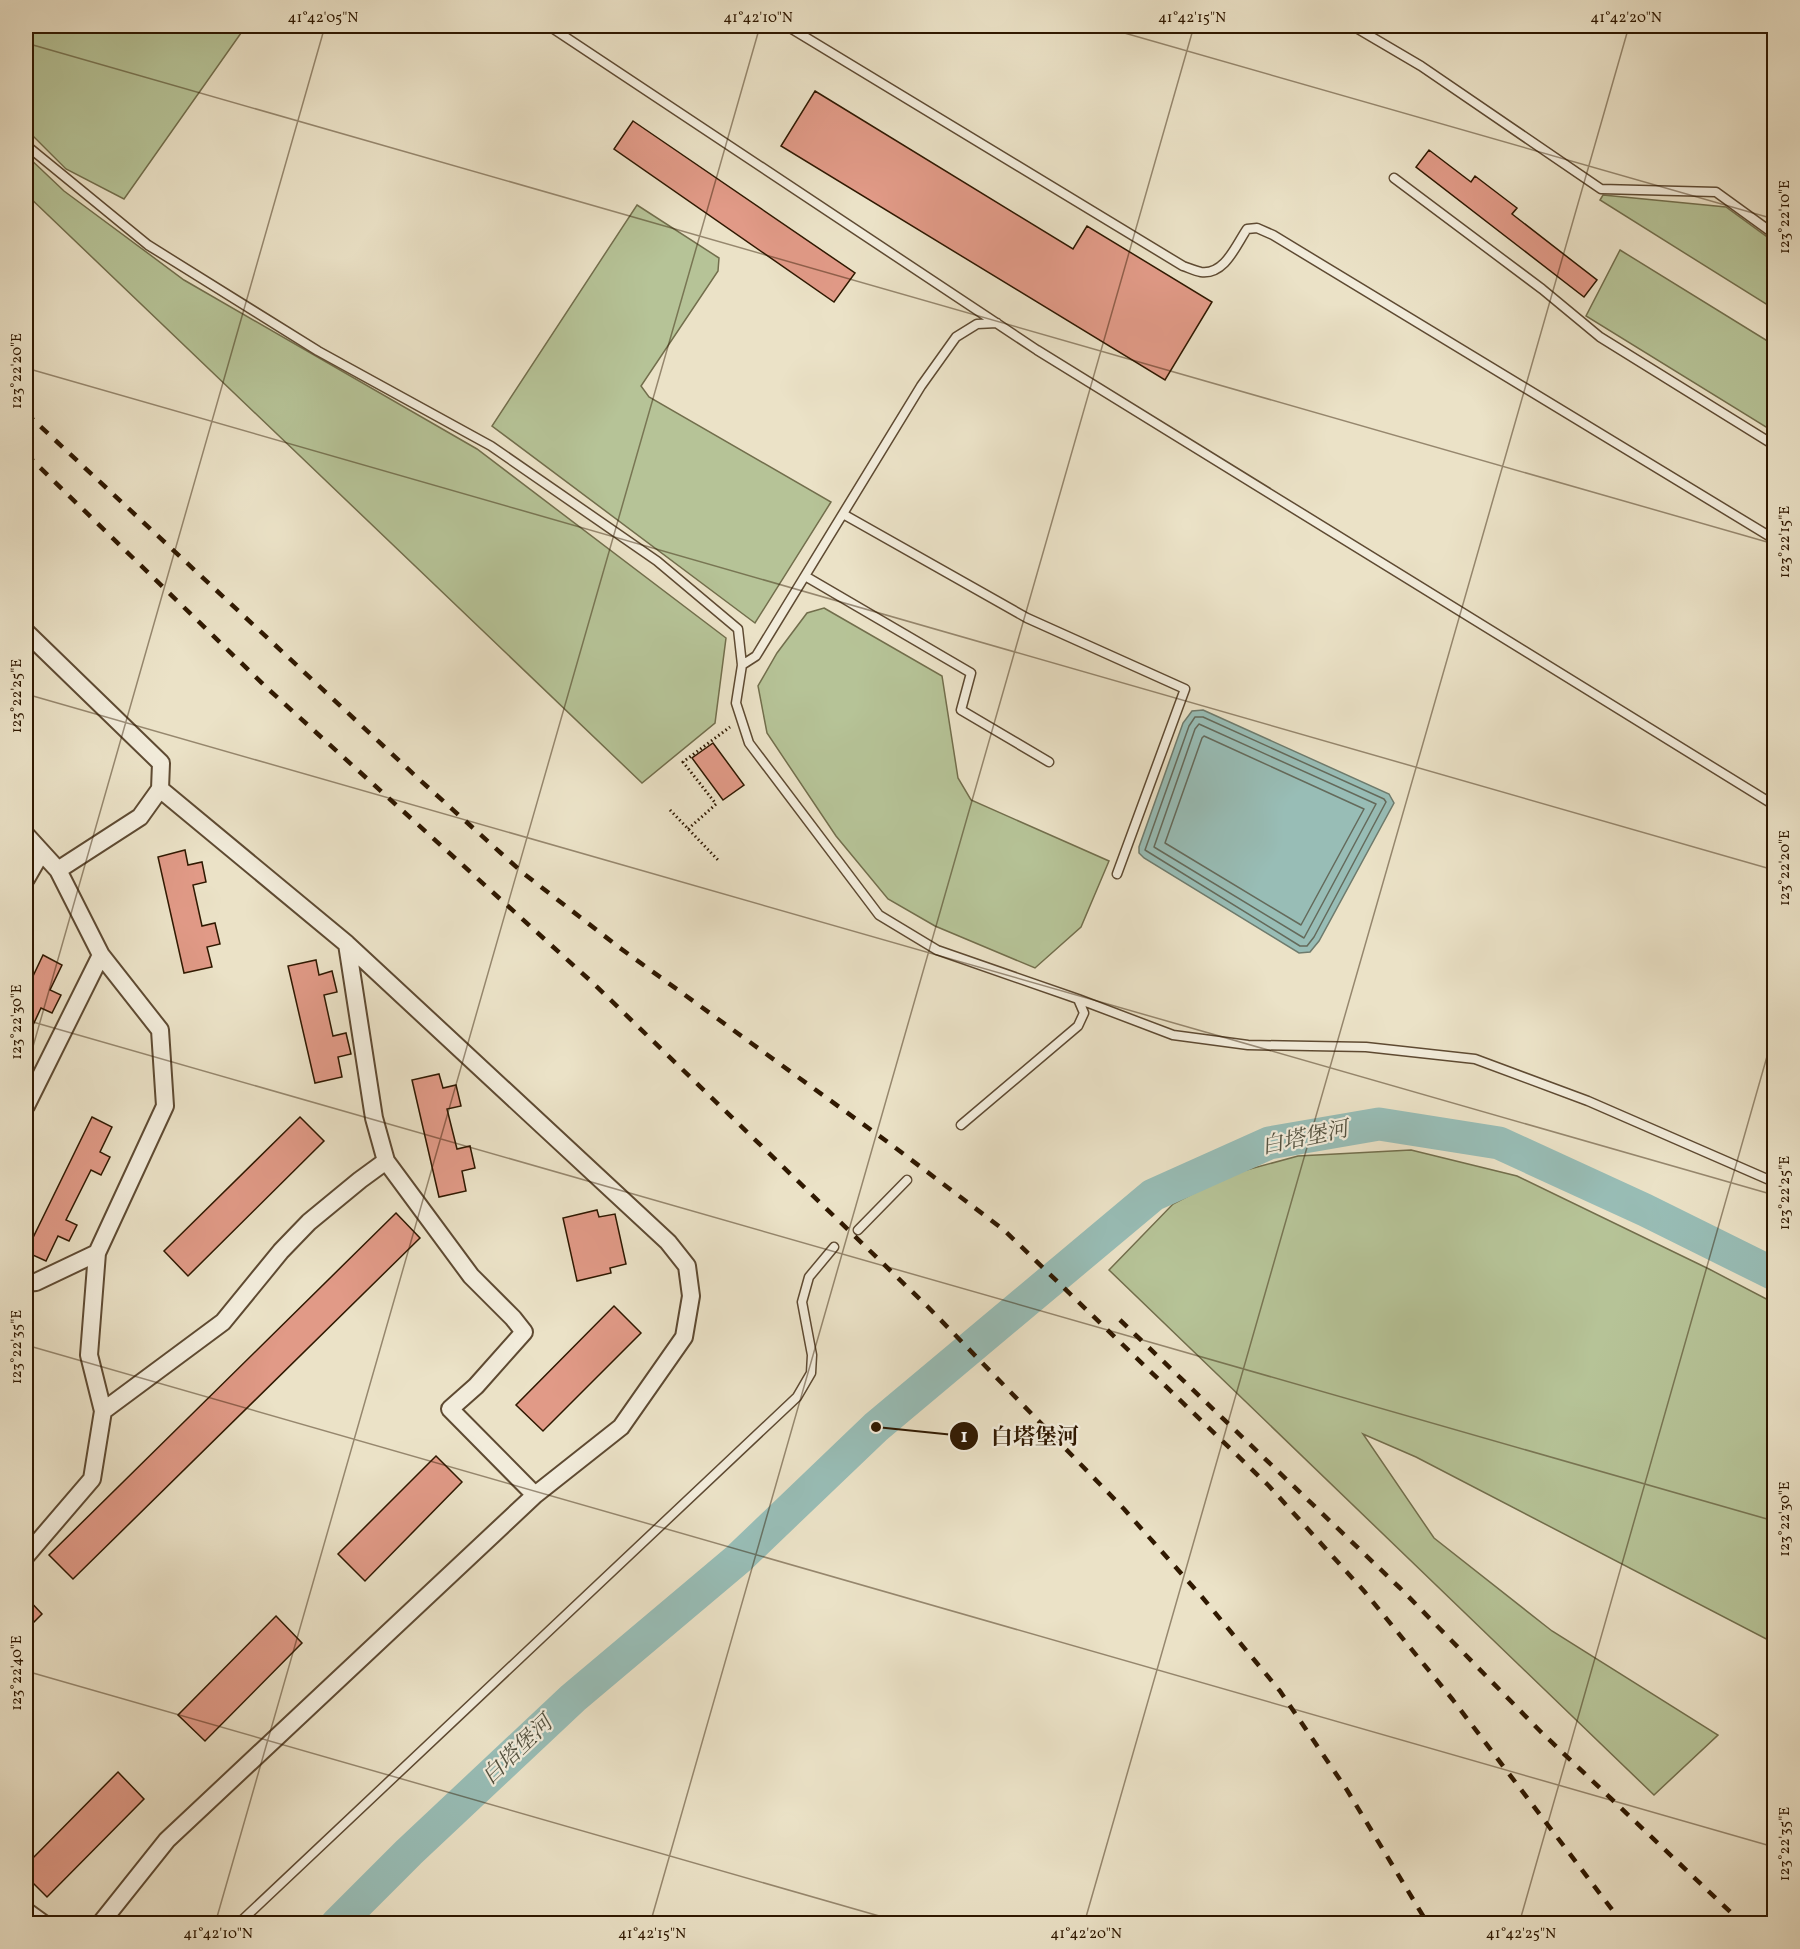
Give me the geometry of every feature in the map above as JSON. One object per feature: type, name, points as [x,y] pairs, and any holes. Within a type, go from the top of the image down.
[{"type":"street","points":[[26,632],[161,763],[160,789],[140,817],[58,870]]},
{"type":"street","points":[[100,1923],[167,1840],[535,1494],[621,1427],[684,1337],[691,1296],[687,1266],[668,1242],[348,944],[160,789]]},
{"type":"street","points":[[26,835],[58,870],[101,955],[160,1030],[165,1106],[97,1253],[89,1355],[103,1411],[92,1479],[26,1556]]},
{"type":"street","points":[[26,879],[41,854]]},
{"type":"street","points":[[348,944],[375,1118],[386,1161],[471,1276],[524,1332],[476,1386],[450,1409],[535,1494]]},
{"type":"street","points":[[26,1106],[101,955]]},
{"type":"street","points":[[103,1411],[223,1322],[281,1251],[309,1222],[386,1161]]},
{"type":"street","points":[[26,1283],[36,1282],[97,1253]]},
{"type":"street","points":[[26,1911],[45,1923]]},
{"type":"lane","points":[[549,26],[998,323],[1774,805]]},
{"type":"lane","points":[[787,26],[1183,266],[1201,272],[1215,271],[1226,262],[1247,229],[1257,228],[1273,235],[1774,539]]},
{"type":"lane","points":[[1353,26],[1421,66],[1601,189],[1716,192],[1774,234]]},
{"type":"lane","points":[[26,145],[148,245],[318,351],[491,446],[657,561],[738,628],[742,665],[736,703],[749,743],[879,915],[937,950],[1173,1035],[1248,1045],[1366,1047],[1475,1059],[1588,1101],[1774,1182]]},
{"type":"lane","points":[[1394,178],[1542,289],[1600,337],[1774,445]]},
{"type":"lane","points":[[742,665],[756,656],[921,386],[956,337],[977,324],[998,323]]},
{"type":"lane","points":[[843,514],[1027,618],[1185,689],[1117,874]]},
{"type":"lane","points":[[805,576],[971,673],[962,710],[1049,762]]},
{"type":"lane","points":[[961,1125],[1078,1026],[1084,1013],[1078,999]]},
{"type":"lane","points":[[858,1230],[907,1180]]},
{"type":"lane","points":[[238,1923],[797,1397],[812,1373],[812,1354],[802,1302],[809,1277],[834,1248]]},
{"type":"path","points":[[688,830],[716,804],[683,762],[741,719]]},
{"type":"path","points":[[670,810],[720,861]]},
{"type":"green space","points":[[26,26],[246,26],[124,199],[66,169],[26,129]]},
{"type":"green space","points":[[26,155],[64,191],[184,280],[477,449],[726,638],[715,723],[642,783],[26,194]]},
{"type":"green space","points":[[1603,195],[1726,207],[1774,242],[1774,309],[1600,200]]},
{"type":"green space","points":[[637,205],[719,258],[718,271],[641,386],[649,397],[831,502],[755,623],[492,426]]},
{"type":"green space","points":[[1620,250],[1774,345],[1774,432],[1586,316]]},
{"type":"green space","points":[[824,608],[942,676],[958,778],[971,800],[1109,861],[1081,927],[1035,968],[935,926],[888,899],[836,836],[767,733],[758,686],[777,653],[807,613]]},
{"type":"green space","points":[[1411,1150],[1517,1176],[1774,1303],[1774,1643],[1416,1457],[1363,1434],[1434,1538],[1552,1631],[1718,1735],[1654,1795],[1109,1270],[1173,1204],[1228,1175],[1298,1156]]},
{"type":"water","points":[[1203,710],[1389,794],[1394,803],[1319,941],[1310,952],[1299,953],[1139,853],[1139,847],[1183,723],[1192,711]]},
{"type":"building","points":[[815,91],[1073,249],[1087,226],[1212,302],[1165,380],[781,146]]},
{"type":"building","points":[[633,121],[855,273],[834,302],[614,149]]},
{"type":"building","points":[[1429,150],[1471,182],[1475,176],[1517,208],[1512,214],[1597,280],[1584,297],[1416,167]]},
{"type":"building","points":[[713,743],[744,785],[723,800],[692,758]]},
{"type":"building","points":[[185,850],[188,865],[202,862],[206,882],[193,885],[202,926],[215,923],[220,944],[207,947],[212,967],[184,973],[158,857]]},
{"type":"building","points":[[43,955],[62,965],[50,990],[61,995],[52,1013],[41,1008],[26,1040],[26,991]]},
{"type":"building","points":[[316,960],[319,975],[332,971],[337,992],[324,995],[333,1036],[346,1033],[351,1054],[338,1057],[342,1077],[315,1083],[288,966]]},
{"type":"building","points":[[439,1074],[443,1088],[456,1085],[461,1106],[447,1109],[457,1149],[470,1146],[475,1168],[462,1171],[466,1191],[439,1197],[412,1080]]},
{"type":"building","points":[[92,1117],[112,1127],[100,1152],[110,1157],[101,1175],[91,1170],[66,1220],[77,1225],[69,1241],[58,1236],[46,1261],[26,1252]]},
{"type":"building","points":[[300,1117],[324,1141],[188,1276],[164,1251]]},
{"type":"building","points":[[597,1210],[599,1217],[615,1214],[626,1264],[610,1268],[611,1273],[577,1281],[563,1218]]},
{"type":"building","points":[[396,1213],[420,1238],[73,1579],[49,1555]]},
{"type":"building","points":[[614,1306],[641,1333],[543,1431],[516,1405]]},
{"type":"building","points":[[436,1456],[462,1482],[365,1581],[338,1554]]},
{"type":"building","points":[[26,1597],[42,1614],[26,1630]]},
{"type":"building","points":[[276,1616],[302,1643],[205,1741],[178,1715]]},
{"type":"building","points":[[118,1772],[144,1799],[47,1897],[26,1876],[26,1865]]},
{"type":"waterway","name":"白塔堡河","points":[[337,1924],[409,1852],[573,1698],[738,1559],[876,1427],[1153,1195],[1269,1143],[1379,1124],[1499,1143],[1645,1210],[1774,1274]]},
{"type":"railway","points":[[26,413],[523,873],[620,948],[889,1143],[1004,1230],[1269,1486],[1364,1591],[1453,1700],[1623,1924]]},
{"type":"railway","points":[[26,454],[267,688],[593,983],[928,1307],[1124,1509],[1202,1597],[1280,1691],[1347,1790],[1428,1924]]},
{"type":"railway","points":[[1120,1320],[1400,1588],[1541,1732],[1743,1924]]},
{"type":"place","name":"白塔堡河","points":[[876,1427]]}]
